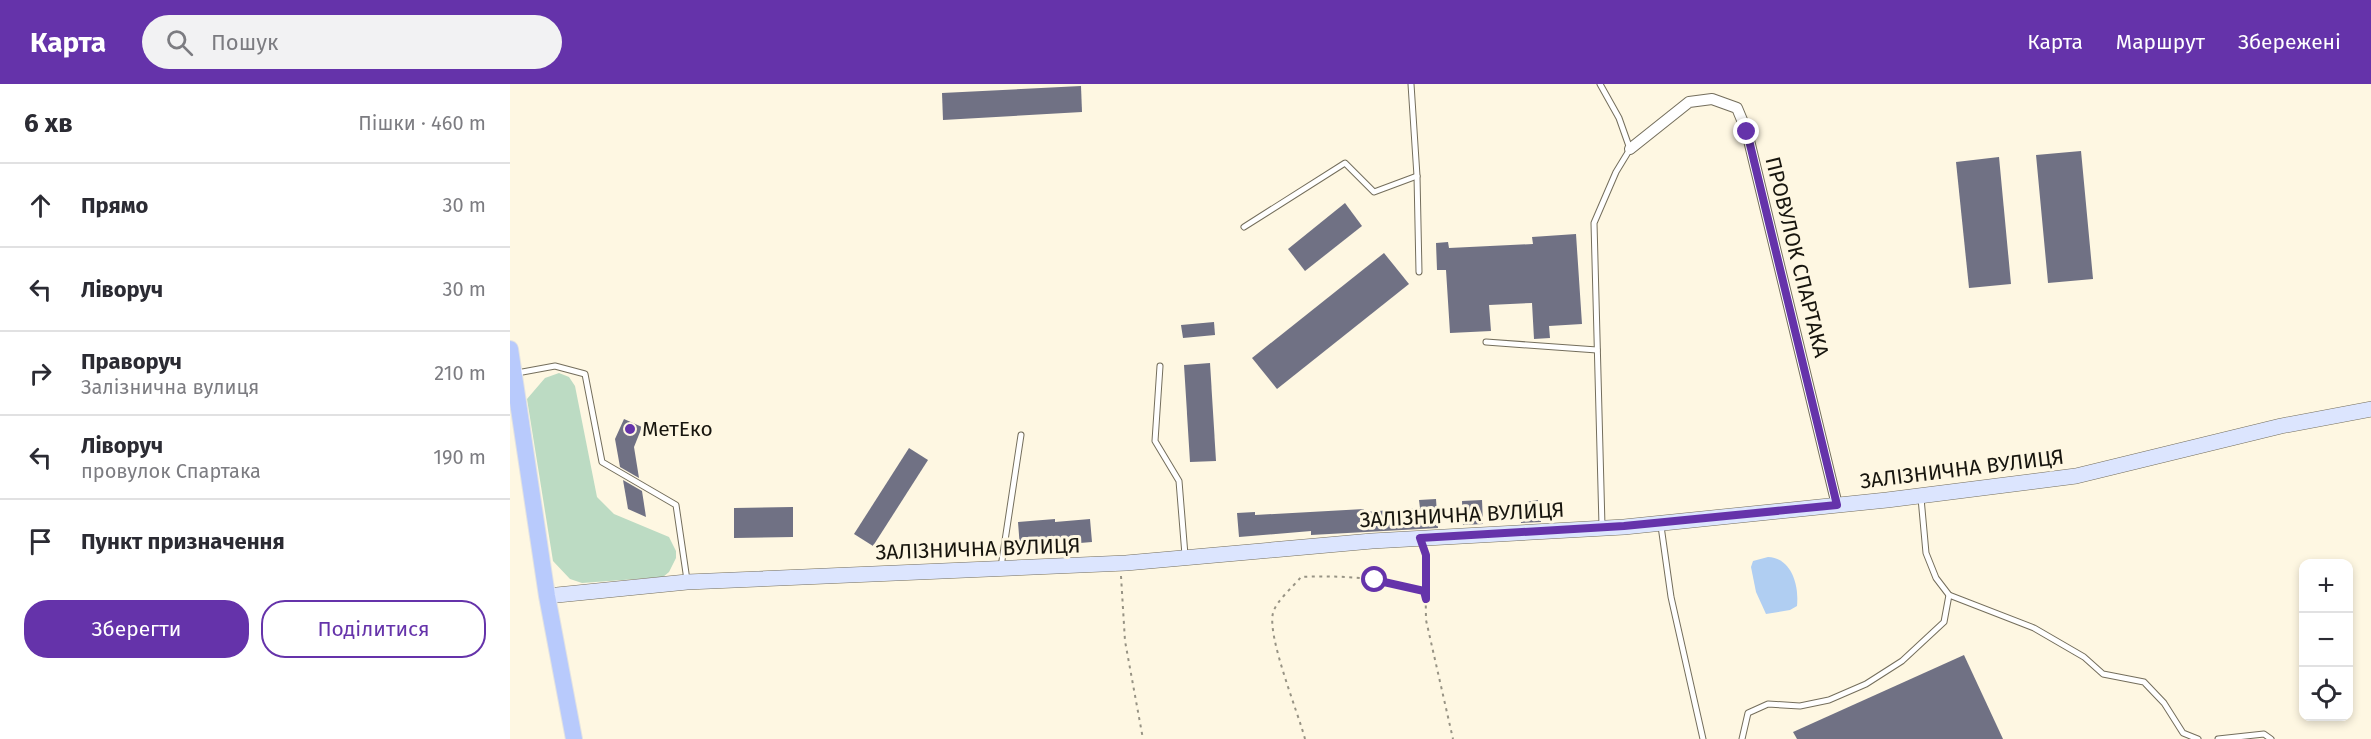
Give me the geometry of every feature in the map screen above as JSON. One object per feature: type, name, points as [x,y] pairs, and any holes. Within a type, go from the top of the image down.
[{"type":"main road","points":[[510,349],[547,596],[574,739]]},
{"type":"street","name":"ПРОВУЛОК СПАРТАКА","points":[[1630,150],[1689,102],[1712,99],[1737,108],[1747,132],[1837,505]]},
{"type":"street","name":"ЗАЛІЗНИЧНА ВУЛИЦЯ","points":[[547,596],[687,582],[1126,563],[1420,538],[1602,528],[1837,505],[2076,476],[2281,426],[2371,410]]},
{"type":"lane","points":[[1411,84],[1417,176],[1419,272]]},
{"type":"lane","points":[[1600,84],[1619,118],[1630,150],[1616,172],[1594,223],[1602,528]]},
{"type":"lane","points":[[1244,226],[1345,163],[1374,192],[1417,176]]},
{"type":"lane","points":[[1486,342],[1597,350]]},
{"type":"lane","points":[[514,373],[555,366],[585,374],[602,462],[676,505],[687,582]]},
{"type":"lane","points":[[1160,366],[1155,441],[1179,482],[1185,557]]},
{"type":"lane","points":[[1001,568],[1021,435]]},
{"type":"lane","points":[[1921,496],[1926,553],[1936,579],[1949,595],[2034,628],[2084,657],[2103,674],[2144,682],[2164,703],[2183,733],[2198,739]]},
{"type":"lane","points":[[1660,523],[1671,597],[1703,739]]},
{"type":"lane","points":[[1742,739],[1748,713],[1768,704],[1800,706],[1829,700],[1866,684],[1902,661],[1944,622],[1949,595]]},
{"type":"lane","points":[[2218,739],[2264,734],[2271,739]]},
{"type":"path","points":[[1420,538],[1426,555],[1428,630],[1453,739]]},
{"type":"path","points":[[1126,563],[1119,580],[1125,641],[1143,739]]},
{"type":"path","points":[[1305,739],[1274,639],[1273,613],[1281,600],[1301,577],[1346,574],[1410,586],[1424,591],[1426,599]]},
{"type":"green space","points":[[559,373],[569,377],[575,386],[597,497],[614,514],[669,537],[676,551],[676,558],[669,572],[663,577],[582,583],[570,579],[553,561],[527,399],[545,378]]},
{"type":"water","points":[[1768,557],[1783,562],[1792,574],[1797,590],[1797,606],[1790,610],[1766,614],[1756,592],[1751,567],[1753,561]]},
{"type":"building","points":[[1081,86],[1082,112],[943,120],[942,93]]},
{"type":"building","points":[[2081,151],[2093,279],[2048,283],[2036,155]]},
{"type":"building","points":[[1999,157],[2011,284],[1969,288],[1956,162]]},
{"type":"building","points":[[1345,203],[1362,226],[1305,271],[1288,249]]},
{"type":"building","points":[[1576,234],[1582,324],[1549,326],[1550,338],[1534,339],[1532,303],[1489,305],[1491,331],[1450,333],[1446,270],[1437,270],[1436,243],[1448,242],[1449,248],[1533,244],[1532,237]]},
{"type":"building","points":[[1384,253],[1409,284],[1277,389],[1252,358]]},
{"type":"building","points":[[1214,322],[1215,335],[1183,338],[1181,325]]},
{"type":"building","points":[[1210,363],[1216,461],[1190,462],[1184,365]]},
{"type":"building","points":[[624,419],[642,427],[634,447],[639,478],[620,467],[615,439]]},
{"type":"building","points":[[909,448],[928,460],[873,546],[854,534]]},
{"type":"building","points":[[623,480],[642,491],[646,517],[628,509]]},
{"type":"building","points":[[1436,499],[1438,528],[1311,535],[1311,531],[1239,537],[1237,513],[1255,512],[1255,515],[1364,509],[1364,512],[1420,508],[1419,500]]},
{"type":"building","points":[[1482,500],[1483,524],[1463,525],[1462,501]]},
{"type":"building","points":[[1538,500],[1541,522],[1521,523],[1519,503]]},
{"type":"building","points":[[793,507],[793,537],[734,538],[734,508]]},
{"type":"building","points":[[1055,519],[1055,522],[1090,519],[1092,542],[1020,548],[1018,522]]},
{"type":"building","points":[[1964,655],[2003,739],[1797,739],[1793,732]]},
{"type":"place","name":"МетЕко","points":[[630,429]]},
{"type":"route","points":[[1375,580],[1410,586],[1424,591],[1426,599],[1426,555],[1420,538],[1624,526],[1837,505],[1747,132]]}]
